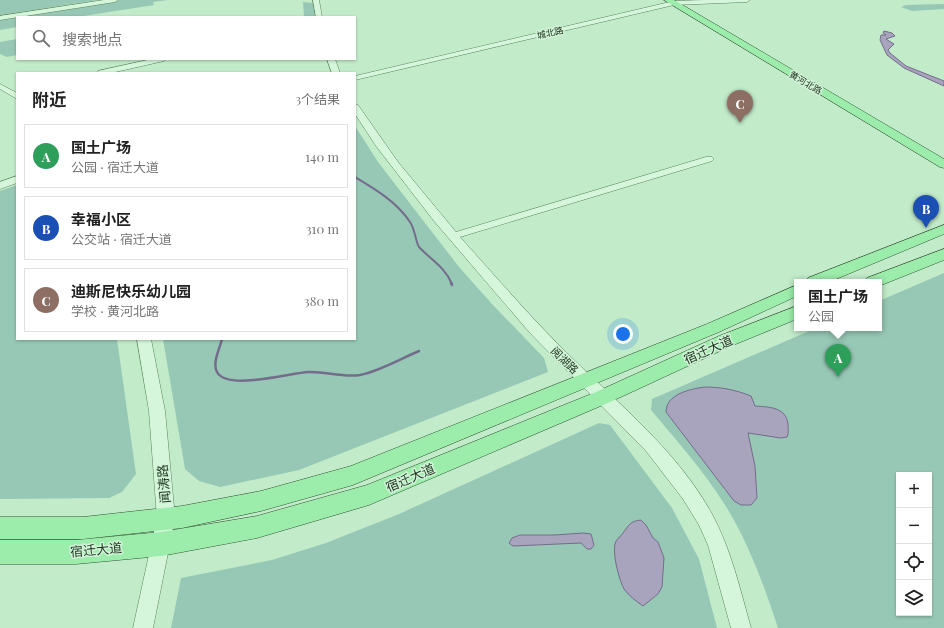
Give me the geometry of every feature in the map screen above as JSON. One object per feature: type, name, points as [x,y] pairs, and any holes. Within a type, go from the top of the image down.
[{"type":"main road","name":"黄河北路","points":[[673,1],[944,158]]},
{"type":"main road","name":"黄河北路","points":[[673,1],[944,164]]},
{"type":"main road","points":[[821,279],[944,229]]},
{"type":"main road","points":[[881,279],[944,254]]},
{"type":"main road","name":"宿迁大道","points":[[0,528],[83,528],[182,517],[261,501],[354,475],[713,328],[794,291]]},
{"type":"main road","name":"宿迁大道","points":[[0,552],[76,552],[161,544],[257,527],[369,495],[603,397],[726,341],[794,313]]},
{"type":"street","points":[[0,18],[115,0]]},
{"type":"street","points":[[316,0],[319,16]]},
{"type":"street","name":"城北路","points":[[356,78],[673,1],[747,0]]},
{"type":"street","points":[[105,72],[157,60]]},
{"type":"street","points":[[331,60],[336,72]]},
{"type":"street","points":[[0,86],[16,94]]},
{"type":"street","name":"阅湖路","points":[[356,109],[391,160],[453,236],[526,321],[637,430],[693,499],[715,539],[742,628]]},
{"type":"street","points":[[453,236],[709,160]]},
{"type":"street","points":[[0,186],[16,179]]},
{"type":"street","name":"闻涛路","points":[[143,628],[166,518],[157,411],[144,340]]},
{"type":"green space","points":[[0,0],[98,0],[0,15]]},
{"type":"green space","points":[[120,0],[168,0],[153,2],[154,5],[83,16],[19,16]]},
{"type":"green space","points":[[303,2],[313,3],[315,16],[304,16]]},
{"type":"green space","points":[[944,4],[944,9],[912,11],[901,7],[906,5]]},
{"type":"green space","points":[[16,16],[16,27],[0,30],[0,19]]},
{"type":"green space","points":[[16,39],[16,55],[7,57],[0,54],[0,42]]},
{"type":"green space","points":[[356,128],[378,162],[459,267],[544,358],[548,372],[299,470],[220,487],[199,481],[185,469],[163,340],[356,340]]},
{"type":"green space","points":[[16,185],[16,340],[117,340],[136,474],[122,492],[109,498],[0,499],[0,191]]},
{"type":"green space","points":[[944,273],[944,628],[778,628],[755,565],[733,519],[717,492],[699,468],[651,410],[652,399],[809,331],[882,331],[882,300]]},
{"type":"green space","points":[[599,423],[610,425],[672,508],[699,559],[717,628],[171,628],[181,578],[272,560],[326,543],[399,514]]},
{"type":"shaded area","points":[[884,31],[892,33],[895,36],[886,39],[894,44],[888,50],[890,53],[906,66],[944,81],[944,86],[904,68],[887,55],[880,40],[881,35],[886,35],[883,33]]},
{"type":"shaded area","points":[[705,387],[728,389],[751,396],[755,406],[776,409],[787,418],[787,437],[781,438],[748,433],[755,466],[757,498],[751,505],[741,505],[734,501],[666,412],[667,406],[674,397],[686,391]]},
{"type":"shaded area","points":[[641,520],[646,525],[653,538],[658,542],[664,558],[662,587],[658,594],[643,606],[630,596],[624,589],[618,572],[614,551],[616,541],[628,526],[634,521]]},
{"type":"shaded area","points":[[591,534],[594,545],[591,549],[587,549],[581,543],[513,546],[509,543],[512,538],[520,535]]},
{"type":"waterway","points":[[356,178],[385,196],[399,208],[412,225],[419,247],[442,268],[452,284]]},
{"type":"waterway","points":[[222,340],[215,364],[217,372],[223,377],[245,381],[308,372],[321,372],[347,376],[360,375],[382,368],[419,351]]},
{"type":"place","name":"迪斯尼快乐幼儿园","points":[[740,123]]},
{"type":"place","name":"幸福小区","points":[[926,228]]},
{"type":"place","name":"国土广场","points":[[838,377]]}]
